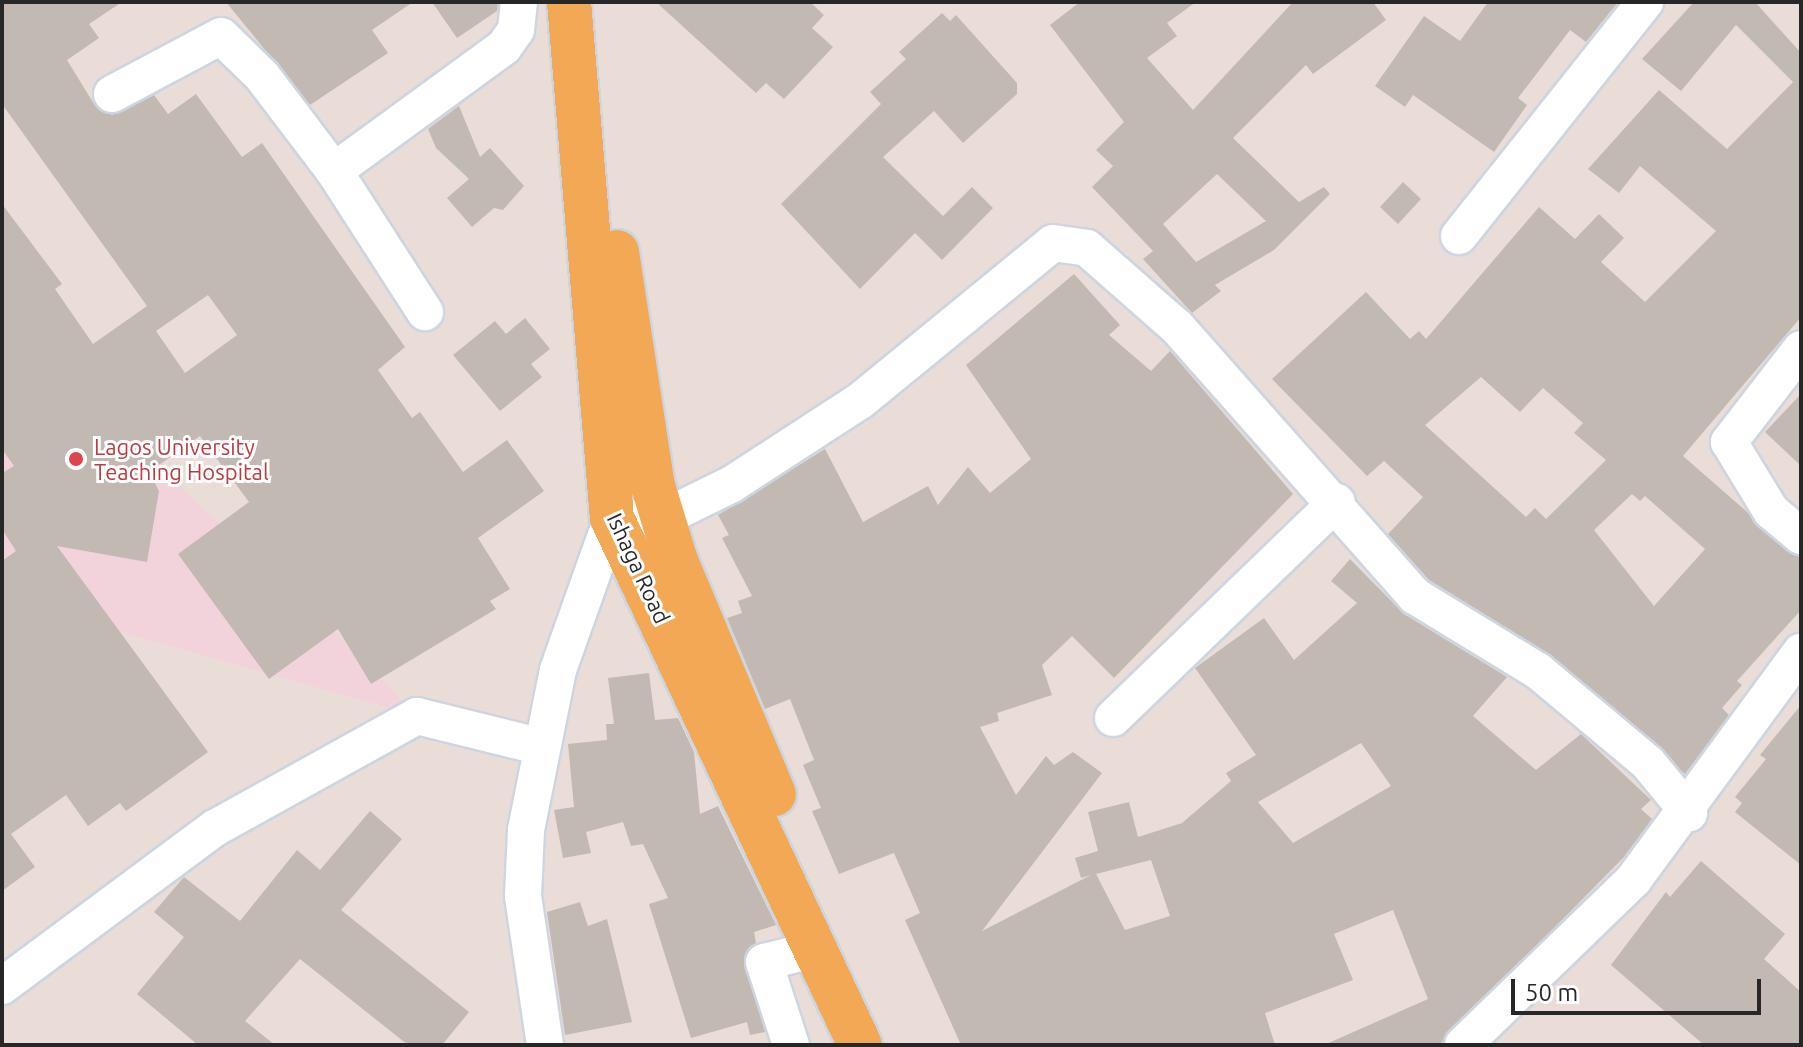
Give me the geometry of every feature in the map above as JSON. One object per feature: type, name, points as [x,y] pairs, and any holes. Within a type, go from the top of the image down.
[{"type":"main road","name":"Ishaga Road","points":[[569,2],[612,518],[817,949],[857,1042]]},
{"type":"main road","name":"Ishaga Road","points":[[597,2],[621,286],[663,518],[791,838],[857,1042]]},
{"type":"street","points":[[334,171],[504,47],[516,30],[519,2]]},
{"type":"street","points":[[1459,236],[1645,2]]},
{"type":"street","points":[[112,94],[221,36],[262,76],[334,171],[425,312]]},
{"type":"street","points":[[545,1045],[523,896],[538,746],[612,518],[663,518],[732,484],[860,401],[1053,243],[1087,248],[1177,327],[1337,502],[1415,596],[1538,671],[1648,763],[1689,813]]},
{"type":"street","points":[[1801,349],[1729,442],[1771,511],[1801,536]]},
{"type":"street","points":[[1113,718],[1337,502]]},
{"type":"street","points":[[1463,1045],[1634,879],[1689,813],[1801,652]]},
{"type":"street","points":[[2,986],[215,828],[417,716],[538,746]]},
{"type":"street","points":[[791,1045],[764,962],[817,949]]},
{"type":"shaded area","name":"Lagos University Teaching Hospital","points":[[2,321],[325,622],[417,716],[2,598]]},
{"type":"building","points":[[2,2],[122,2],[89,24],[99,38],[67,60],[94,104],[112,115],[154,95],[168,114],[196,94],[242,157],[262,143],[405,347],[378,370],[412,418],[420,412],[463,472],[507,440],[544,491],[478,538],[510,589],[490,601],[496,609],[371,684],[338,629],[269,679],[178,554],[249,502],[200,436],[149,472],[159,491],[147,562],[57,546],[208,752],[126,811],[120,803],[88,826],[66,795],[11,834],[35,867],[2,891],[2,561],[16,551],[2,529],[2,473],[14,466],[2,449],[2,204],[62,284],[55,289],[93,344],[147,306],[2,104]],"holes":[[[208,295],[237,335],[185,373],[156,331]]]},
{"type":"building","points":[[226,2],[413,2],[372,30],[388,53],[310,105]]},
{"type":"building","points":[[432,2],[498,2],[497,11],[457,38]]},
{"type":"building","points":[[656,2],[810,2],[824,15],[812,28],[833,47],[784,99],[766,83],[756,93]]},
{"type":"building","points":[[1080,2],[1196,2],[1167,23],[1177,36],[1147,58],[1193,110],[1293,2],[1373,2],[1386,20],[1313,74],[1306,65],[1233,138],[1299,202],[1324,187],[1330,194],[1274,250],[1215,285],[1221,291],[1192,313],[1143,259],[1153,251],[1092,187],[1113,166],[1096,150],[1124,122],[1050,25]],"holes":[[[1217,174],[1266,221],[1196,262],[1163,224]]]},
{"type":"building","points":[[1488,2],[1618,2],[1586,42],[1570,30],[1518,98],[1527,105],[1494,152],[1413,95],[1405,107],[1375,86],[1424,16],[1460,41]]},
{"type":"building","points":[[1694,2],[1755,2],[1801,53],[1801,317],[1683,456],[1801,559],[1801,610],[1737,681],[1742,685],[1722,708],[1729,715],[1685,774],[1551,655],[1429,580],[1388,534],[1423,497],[1384,461],[1367,476],[1272,379],[1366,292],[1410,339],[1419,331],[1426,339],[1539,207],[1575,239],[1599,214],[1624,238],[1601,262],[1645,302],[1716,231],[1640,166],[1619,193],[1588,169],[1659,90],[1727,149],[1793,82],[1736,25],[1681,91],[1642,59]],"holes":[[[1481,377],[1520,412],[1543,388],[1583,423],[1574,433],[1606,460],[1546,519],[1535,508],[1526,517],[1425,425]],[[1632,494],[1640,501],[1645,496],[1705,549],[1654,606],[1594,530]]]},
{"type":"building","points":[[942,13],[950,21],[956,15],[1017,83],[1017,94],[963,143],[934,111],[883,157],[943,216],[972,187],[993,208],[942,260],[915,233],[860,289],[781,204],[881,104],[870,92],[906,59],[899,52]]},
{"type":"building","points":[[459,106],[480,157],[490,148],[524,186],[503,210],[494,208],[472,227],[447,198],[469,179],[436,148],[428,129]]},
{"type":"building","points":[[1403,182],[1421,199],[1398,224],[1380,207]]},
{"type":"building","points":[[1074,274],[1120,325],[1109,335],[1151,371],[1170,351],[1293,494],[1114,678],[1072,636],[1042,665],[1052,695],[997,713],[999,721],[980,727],[1016,795],[1046,756],[1054,765],[1073,752],[1102,773],[982,931],[1091,875],[1081,878],[1075,858],[1098,851],[1088,812],[1129,802],[1138,837],[1182,823],[1231,781],[1226,773],[1256,755],[1195,668],[1264,618],[1294,660],[1357,603],[1331,581],[1350,559],[1404,614],[1507,677],[1473,716],[1536,770],[1581,734],[1651,800],[1641,809],[1652,819],[1624,857],[1439,1045],[1324,1045],[1428,999],[1393,910],[1334,934],[1353,980],[1265,1013],[1275,1045],[961,1045],[905,920],[920,913],[894,853],[839,874],[812,811],[821,808],[803,765],[814,760],[790,699],[765,709],[727,618],[742,613],[738,601],[752,596],[722,538],[729,535],[718,515],[825,449],[863,522],[928,486],[938,505],[968,467],[990,493],[1031,459],[966,365]],"holes":[[[1361,743],[1391,786],[1293,843],[1258,802]],[[1151,860],[1170,916],[1125,930],[1096,874]]]},
{"type":"building","points":[[525,318],[550,349],[531,364],[542,377],[500,411],[453,355],[495,321],[506,334]]},
{"type":"building","points":[[1801,394],[1801,466],[1765,432]]},
{"type":"building","points":[[649,673],[655,720],[678,718],[694,752],[700,814],[718,806],[776,925],[754,932],[756,943],[744,958],[765,1032],[750,1035],[747,1022],[691,1038],[649,904],[668,898],[643,844],[631,846],[623,822],[586,832],[591,853],[563,858],[554,810],[574,807],[568,744],[607,740],[606,724],[614,724],[608,678]]},
{"type":"building","points":[[1801,705],[1801,865],[1735,812],[1742,803],[1735,797],[1766,759],[1760,755]]},
{"type":"building","points":[[370,811],[402,839],[341,910],[469,1012],[442,1045],[408,1045],[300,959],[245,1021],[275,1045],[198,1045],[137,994],[184,937],[154,912],[184,877],[240,921],[297,850],[320,870]]},
{"type":"building","points":[[1701,861],[1785,934],[1764,959],[1801,992],[1801,1045],[1704,1045],[1611,965],[1666,892],[1670,897]]},
{"type":"building","points":[[580,902],[588,926],[607,919],[632,1022],[565,1035],[547,912]]},
{"type":"place","name":"Lagos University Teaching Hospital","points":[[76,459]]}]
